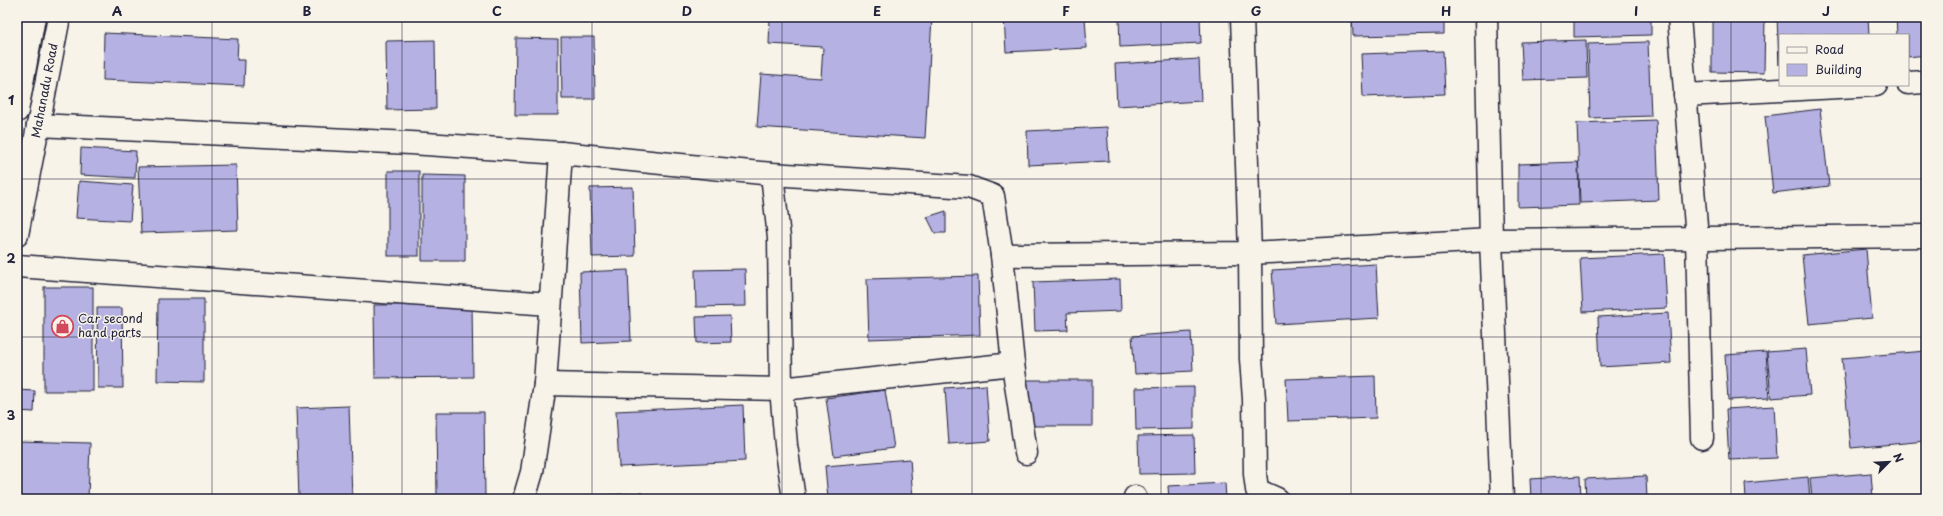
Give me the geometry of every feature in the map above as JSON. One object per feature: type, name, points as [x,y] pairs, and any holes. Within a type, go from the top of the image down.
[{"type":"street","name":"Mahanadu Road","points":[[17,111],[34,17]]},
{"type":"street","name":"Mahanadu Road","points":[[17,234],[59,17]]},
{"type":"street","points":[[1242,17],[1250,253],[1255,474],[1257,490],[1277,499]]},
{"type":"street","points":[[1486,17],[1491,240],[1502,499]]},
{"type":"street","points":[[1679,17],[1697,238],[1702,438]]},
{"type":"street","points":[[1909,83],[1926,82]]},
{"type":"street","points":[[1685,95],[1857,86]]},
{"type":"street","points":[[38,125],[411,143],[561,153],[772,174],[969,187],[993,196],[1002,255],[1013,364],[1026,453]]},
{"type":"street","points":[[524,499],[532,472],[545,384],[561,153]]},
{"type":"street","points":[[772,174],[779,238],[781,389],[786,445],[794,499]]},
{"type":"street","points":[[1002,255],[1250,253],[1491,240],[1926,236]]},
{"type":"street","points":[[17,266],[550,304]]},
{"type":"street","points":[[545,384],[781,389],[1013,364]]},
{"type":"building","points":[[502,17],[596,17],[596,20],[502,20]]},
{"type":"building","points":[[770,17],[932,17],[925,138],[757,127],[761,74],[821,78],[823,47],[769,44]]},
{"type":"building","points":[[1004,17],[1085,17],[1087,48],[1006,52]]},
{"type":"building","points":[[1119,17],[1200,17],[1201,43],[1120,47]]},
{"type":"building","points":[[1352,17],[1444,17],[1444,34],[1353,36]]},
{"type":"building","points":[[1574,17],[1651,17],[1651,35],[1574,37]]},
{"type":"building","points":[[1712,17],[1765,17],[1764,73],[1712,72]]},
{"type":"building","points":[[1777,17],[1868,17],[1869,34],[1779,34],[1779,65]]},
{"type":"building","points":[[1896,17],[1926,17],[1926,55],[1909,57],[1909,34],[1897,34]]},
{"type":"building","points":[[104,33],[238,39],[237,60],[245,60],[244,86],[103,80]]},
{"type":"building","points":[[561,37],[594,37],[595,99],[562,99]]},
{"type":"building","points":[[516,38],[558,39],[558,115],[515,115]]},
{"type":"building","points":[[435,40],[436,109],[387,110],[386,41]]},
{"type":"building","points":[[1586,40],[1587,78],[1523,80],[1521,42]]},
{"type":"building","points":[[1648,42],[1651,116],[1590,118],[1588,44]]},
{"type":"building","points":[[1443,51],[1445,94],[1363,97],[1361,54]]},
{"type":"building","points":[[1199,59],[1201,101],[1117,106],[1115,64]]},
{"type":"building","points":[[1820,109],[1829,186],[1773,193],[1765,116]]},
{"type":"building","points":[[1656,120],[1659,200],[1580,203],[1577,123]]},
{"type":"building","points":[[1107,127],[1109,161],[1028,165],[1027,131]]},
{"type":"building","points":[[81,148],[136,151],[135,178],[80,175]]},
{"type":"building","points":[[1578,162],[1579,205],[1518,207],[1518,164]]},
{"type":"building","points":[[236,165],[238,230],[141,233],[138,167]]},
{"type":"building","points":[[388,171],[419,171],[419,256],[388,256]]},
{"type":"building","points":[[422,175],[465,176],[465,261],[422,261]]},
{"type":"building","points":[[79,181],[133,185],[130,221],[76,218]]},
{"type":"building","points":[[633,187],[635,256],[592,257],[590,188]]},
{"type":"building","points":[[946,211],[946,233],[935,233],[927,217]]},
{"type":"building","points":[[1866,249],[1872,318],[1809,324],[1802,255]]},
{"type":"building","points":[[1664,254],[1667,308],[1583,312],[1580,258]]},
{"type":"building","points":[[1376,264],[1379,318],[1276,324],[1272,270]]},
{"type":"building","points":[[745,269],[746,306],[696,307],[695,270]]},
{"type":"building","points":[[628,270],[631,341],[582,343],[580,272]]},
{"type":"building","points":[[978,276],[980,335],[869,339],[867,279]]},
{"type":"building","points":[[1120,279],[1121,311],[1067,313],[1068,330],[1035,331],[1033,282]]},
{"type":"building","points":[[44,287],[93,287],[93,391],[44,391]]},
{"type":"building","points":[[158,299],[204,299],[204,382],[157,381]]},
{"type":"building","points":[[472,304],[473,377],[375,378],[374,305]]},
{"type":"building","points":[[97,308],[122,308],[123,388],[98,388]]},
{"type":"building","points":[[1668,313],[1671,363],[1600,367],[1598,317]]},
{"type":"building","points":[[730,316],[731,342],[697,343],[696,317]]},
{"type":"building","points":[[1191,332],[1193,371],[1135,374],[1132,336]]},
{"type":"building","points":[[1806,349],[1810,395],[1771,398],[1767,352]]},
{"type":"building","points":[[1926,351],[1926,441],[1851,448],[1842,358]]},
{"type":"building","points":[[1766,352],[1769,398],[1728,400],[1725,355]]},
{"type":"building","points":[[1375,376],[1376,418],[1288,421],[1286,379]]},
{"type":"building","points":[[1024,380],[1092,380],[1092,426],[1024,426]]},
{"type":"building","points":[[986,385],[990,441],[949,444],[945,388]]},
{"type":"building","points":[[1194,387],[1194,429],[1136,430],[1135,388]]},
{"type":"building","points":[[17,390],[35,391],[34,412],[17,411]]},
{"type":"building","points":[[885,390],[894,448],[834,456],[826,398]]},
{"type":"building","points":[[743,405],[745,461],[619,467],[616,411]]},
{"type":"building","points":[[349,406],[352,499],[299,499],[296,408]]},
{"type":"building","points":[[1774,406],[1777,458],[1729,460],[1726,409]]},
{"type":"building","points":[[436,412],[484,412],[485,499],[437,499]]},
{"type":"building","points":[[1194,435],[1195,473],[1139,474],[1138,436]]},
{"type":"building","points":[[17,441],[90,443],[88,499],[17,498]]},
{"type":"building","points":[[910,459],[913,499],[828,499],[825,466]]},
{"type":"building","points":[[1871,473],[1873,499],[1812,499],[1810,478]]},
{"type":"building","points":[[1580,476],[1581,499],[1531,499],[1530,479]]},
{"type":"building","points":[[1646,476],[1647,499],[1586,499],[1585,479]]},
{"type":"building","points":[[1808,477],[1810,499],[1746,499],[1745,483]]},
{"type":"building","points":[[1225,483],[1226,499],[1169,499],[1168,486]]},
{"type":"building","points":[[642,493],[642,499],[590,499],[590,496]]},
{"type":"place","name":"Car second hand parts","points":[[63,326]]}]
